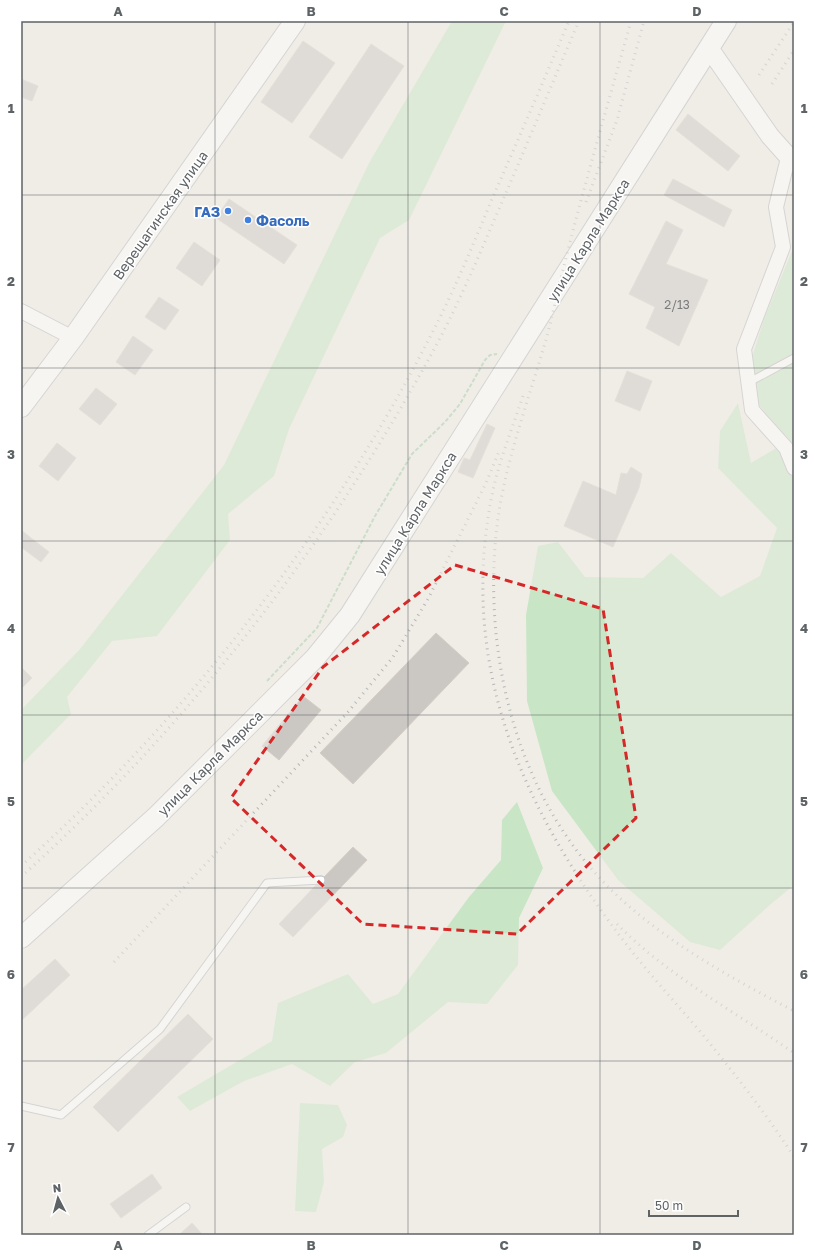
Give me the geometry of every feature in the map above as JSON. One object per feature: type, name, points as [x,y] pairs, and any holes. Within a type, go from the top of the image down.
[{"type":"main road","name":"Верещагинская улица","points":[[21,407],[73,338],[295,21]]},
{"type":"main road","name":"улица Карла Маркса","points":[[21,938],[156,818],[315,658],[330,640],[361,599],[726,21]]},
{"type":"street","points":[[709,48],[770,136],[791,160],[776,208],[783,247],[744,349],[752,410],[786,448],[794,468]]},
{"type":"street","points":[[21,311],[73,338]]},
{"type":"lane","points":[[753,380],[794,358]]},
{"type":"lane","points":[[21,1106],[61,1115],[160,1029],[266,883],[321,880]]},
{"type":"lane","points":[[148,1235],[186,1207]]},
{"type":"path","points":[[264,685],[317,628],[375,516],[412,454],[445,422],[460,404],[485,360],[490,354],[496,353],[502,356],[509,363]]},
{"type":"highlighted area","points":[[455,565],[603,609],[636,818],[517,934],[363,924],[231,798],[323,667]]},
{"type":"green space","points":[[452,21],[506,21],[409,220],[380,238],[289,429],[274,476],[228,514],[230,540],[157,636],[112,641],[67,697],[71,714],[21,765],[21,710],[80,649],[224,465],[369,163]]},
{"type":"green space","points":[[794,246],[794,885],[720,950],[690,942],[618,880],[552,791],[527,701],[526,615],[538,546],[558,542],[585,577],[643,578],[671,553],[721,597],[760,576],[777,528],[718,468],[720,431],[738,403],[751,463],[788,441],[755,400],[751,360],[764,319]]},
{"type":"green space","points":[[517,802],[543,868],[519,918],[518,965],[487,1004],[448,1002],[386,1053],[355,1062],[330,1086],[292,1064],[244,1081],[190,1111],[177,1097],[272,1041],[278,1003],[348,974],[373,1004],[398,994],[469,897],[501,860],[502,820]]},
{"type":"green space","points":[[300,1103],[338,1105],[347,1125],[343,1137],[322,1149],[324,1182],[316,1212],[295,1211]]},
{"type":"building","points":[[303,41],[335,63],[292,123],[261,102]]},
{"type":"building","points":[[371,44],[404,66],[342,159],[309,137]]},
{"type":"building","points":[[21,79],[38,86],[32,101],[21,97]]},
{"type":"building","points":[[688,114],[740,156],[728,171],[676,130]]},
{"type":"building","points":[[673,179],[732,210],[724,227],[664,195]]},
{"type":"building","points":[[229,199],[297,245],[284,264],[216,218]]},
{"type":"building","points":[[666,221],[683,230],[666,264],[708,280],[679,346],[646,328],[655,307],[629,294]]},
{"type":"building","points":[[194,242],[220,260],[202,286],[176,268]]},
{"type":"building","points":[[159,297],[179,310],[165,330],[145,317]]},
{"type":"building","points":[[133,336],[153,350],[135,375],[116,362]]},
{"type":"building","points":[[627,371],[652,381],[640,411],[615,401]]},
{"type":"building","points":[[96,388],[117,404],[100,425],[79,409]]},
{"type":"building","points":[[487,424],[495,428],[473,478],[458,472],[464,458],[470,460]]},
{"type":"building","points":[[57,443],[76,458],[58,481],[39,466]]},
{"type":"building","points":[[631,467],[642,474],[639,488],[613,547],[564,526],[583,481],[616,495],[621,473],[627,474]]},
{"type":"building","points":[[21,530],[49,552],[41,562],[21,547]]},
{"type":"building","points":[[436,633],[469,663],[353,784],[320,753]]},
{"type":"building","points":[[21,667],[32,678],[21,689]]},
{"type":"building","points":[[303,696],[321,710],[279,760],[262,746]]},
{"type":"building","points":[[353,847],[367,860],[293,937],[279,924],[316,885],[324,884],[326,880],[324,877]]},
{"type":"building","points":[[55,959],[70,975],[21,1021],[21,990]]},
{"type":"building","points":[[188,1014],[213,1039],[118,1132],[93,1107]]},
{"type":"building","points":[[152,1174],[162,1188],[121,1218],[110,1204]]},
{"type":"building","points":[[192,1223],[203,1235],[179,1235]]},
{"type":"railway","points":[[21,866],[82,809],[197,685],[250,619],[300,551],[348,480],[391,408],[448,302],[569,21]]},
{"type":"railway","points":[[21,877],[82,819],[140,759],[196,697],[249,632],[299,566],[346,497],[390,426],[432,353],[451,316],[486,240],[579,21]]},
{"type":"railway","points":[[631,21],[563,268],[547,336],[513,449],[502,495],[498,518],[494,569],[495,621],[502,673],[514,724],[532,773],[556,820],[586,862],[622,900],[662,932],[704,961],[794,1011]]},
{"type":"railway","points":[[586,202],[617,120],[644,21]]},
{"type":"railway","points":[[759,75],[794,22]]},
{"type":"railway","points":[[772,84],[794,50]]},
{"type":"railway","points":[[523,396],[495,482],[484,558],[484,618],[492,676],[507,732],[528,786],[555,839],[587,890],[634,954],[701,1033],[744,1087],[775,1128],[794,1157]]},
{"type":"railway","points":[[114,962],[348,712],[393,657],[428,599],[486,483],[500,449]]},
{"type":"railway","points":[[617,924],[637,943],[680,977],[794,1053]]},
{"type":"place","name":"ГАЗ","points":[[228,211]]},
{"type":"place","name":"Фасоль","points":[[248,220]]}]
